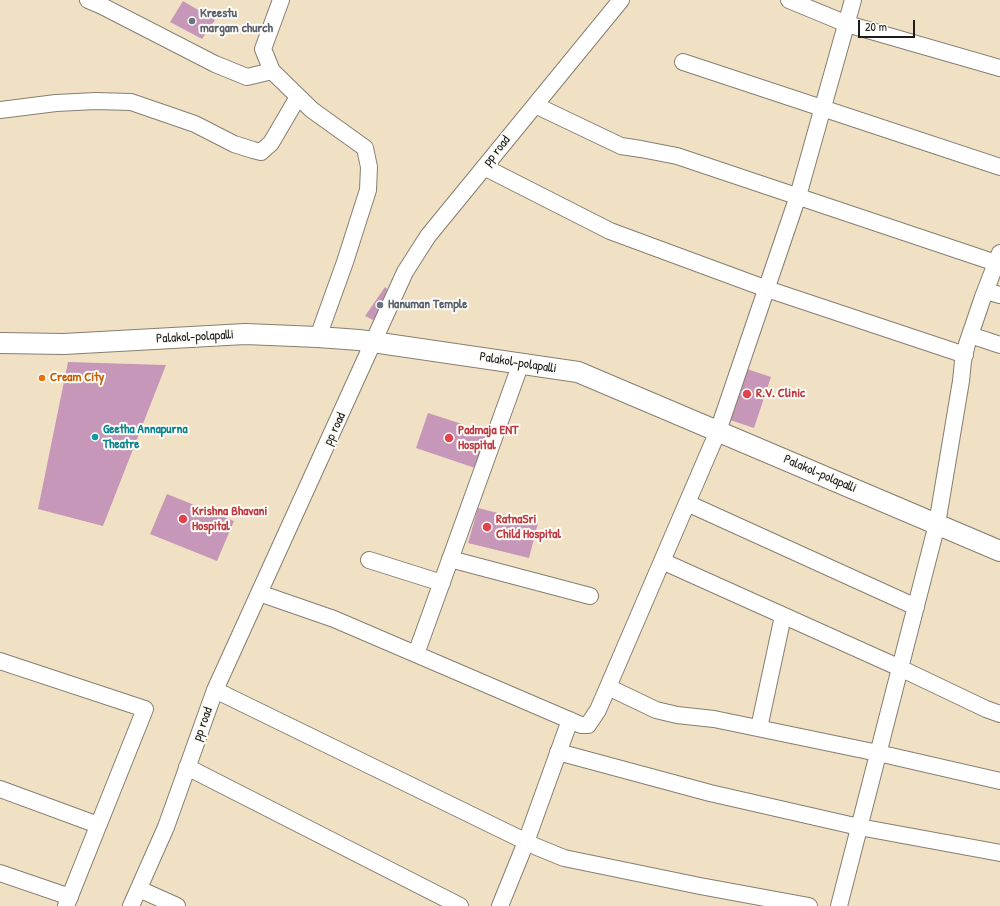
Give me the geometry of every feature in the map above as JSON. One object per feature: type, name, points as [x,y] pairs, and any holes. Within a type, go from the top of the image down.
[{"type":"street","points":[[88,0],[215,64],[246,77],[272,71]]},
{"type":"street","points":[[281,0],[264,49],[272,71],[312,110],[365,148],[368,167],[368,190],[345,262],[318,337]]},
{"type":"street","name":"pp road","points":[[131,906],[166,827],[215,690],[405,272],[428,236],[621,0]]},
{"type":"street","points":[[789,0],[847,24],[1000,68]]},
{"type":"street","points":[[259,593],[334,619],[581,725],[588,725],[598,710],[718,431],[798,196],[854,0]]},
{"type":"street","points":[[683,62],[1000,166]]},
{"type":"street","points":[[0,110],[64,102],[131,102],[195,124],[234,144],[261,152],[271,143],[298,97]]},
{"type":"street","points":[[535,105],[621,146],[677,156],[798,196],[998,258],[993,293],[970,335],[965,355],[937,524],[839,906]]},
{"type":"street","points":[[484,167],[610,231],[766,289],[965,355]]},
{"type":"street","name":"Palakol-polapalli","points":[[0,343],[64,344],[245,334],[318,337],[374,342],[578,372],[1000,551]]},
{"type":"street","points":[[970,335],[1000,345]]},
{"type":"street","points":[[416,654],[521,363]]},
{"type":"street","points":[[687,503],[916,607]]},
{"type":"street","points":[[450,559],[590,596]]},
{"type":"street","points":[[368,560],[442,583]]},
{"type":"street","points":[[662,561],[900,668],[986,709],[1000,714]]},
{"type":"street","points":[[759,728],[783,616]]},
{"type":"street","points":[[0,661],[145,709],[68,902],[0,873]]},
{"type":"street","points":[[608,687],[656,710],[678,716],[714,719],[759,728],[1000,781]]},
{"type":"street","points":[[215,690],[526,842],[564,858],[700,886],[809,906]]},
{"type":"street","points":[[504,905],[570,720]]},
{"type":"street","points":[[558,752],[710,793],[859,827],[1000,853]]},
{"type":"street","points":[[187,767],[460,906]]},
{"type":"street","points":[[0,788],[98,825]]},
{"type":"street","points":[[139,889],[177,906]]},
{"type":"building","name":"Kreestu margam church","points":[[183,1],[215,20],[202,39],[170,22]]},
{"type":"building","name":"Hanuman Temple","points":[[385,287],[392,294],[379,323],[365,316]]},
{"type":"building","name":"Geetha Annapurna Theatre","points":[[68,362],[166,365],[103,526],[38,509]]},
{"type":"building","points":[[744,368],[771,377],[754,428],[727,419]]},
{"type":"building","points":[[428,413],[462,424],[461,428],[488,437],[478,469],[416,448]]},
{"type":"building","points":[[167,494],[234,521],[217,561],[150,534]]},
{"type":"building","points":[[478,508],[538,523],[529,558],[468,543]]},
{"type":"place","name":"Kreestu margam church","points":[[192,21]]},
{"type":"place","name":"Hanuman Temple","points":[[380,305]]},
{"type":"place","name":"Cream City","points":[[42,378]]},
{"type":"place","name":"R.V. Clinic","points":[[747,394]]},
{"type":"place","name":"Geetha Annapurna Theatre","points":[[95,437]]},
{"type":"place","name":"Padmaja ENT Hospital","points":[[449,438]]},
{"type":"place","name":"Krishna Bhavani Hospital","points":[[183,519]]},
{"type":"place","name":"RatnaSri Child Hospital","points":[[487,527]]}]
